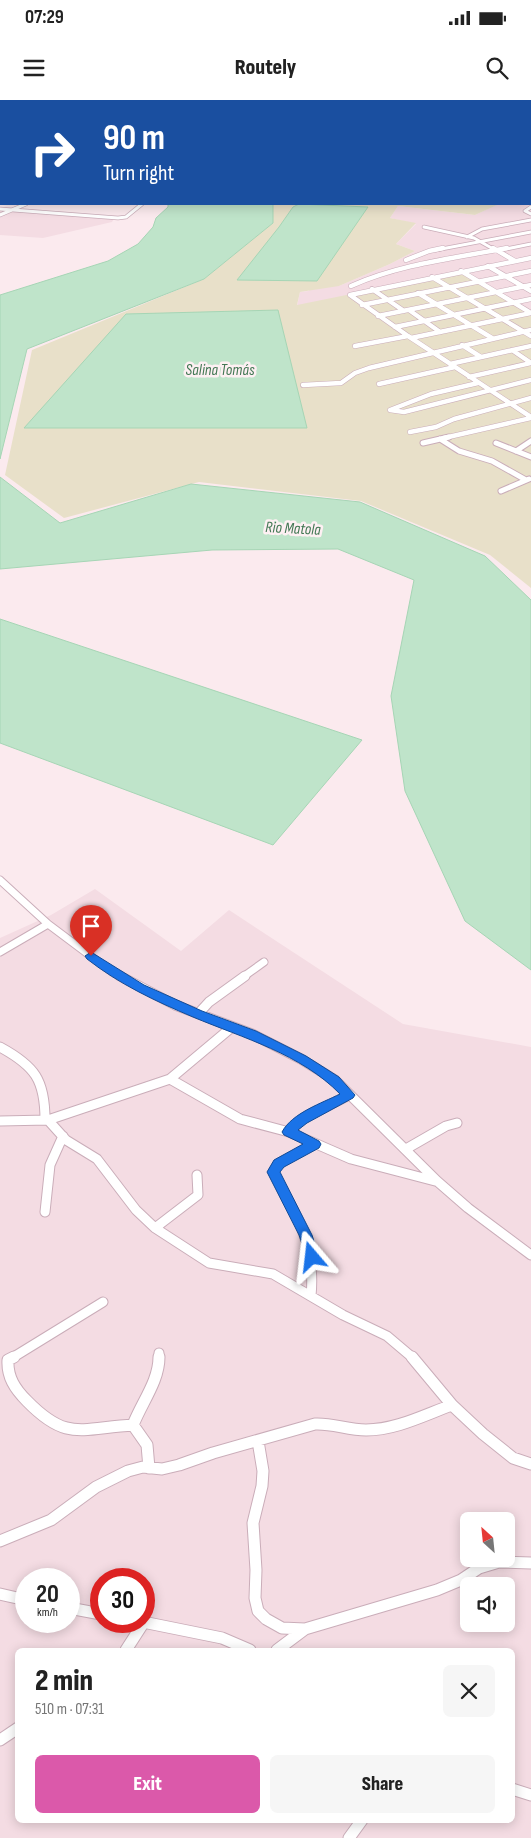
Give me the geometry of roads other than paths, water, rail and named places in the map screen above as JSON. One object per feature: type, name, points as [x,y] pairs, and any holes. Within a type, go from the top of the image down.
[{"type":"street","points":[[0,216],[24,205]]},
{"type":"street","points":[[0,209],[124,218],[141,205]]},
{"type":"street","points":[[531,207],[525,211],[531,214]]},
{"type":"street","points":[[467,237],[490,228],[531,220]]},
{"type":"street","points":[[424,227],[481,241],[519,265]]},
{"type":"street","points":[[490,228],[521,246]]},
{"type":"street","points":[[424,269],[406,260],[419,254],[531,232]]},
{"type":"street","points":[[351,286],[391,270],[531,244]]},
{"type":"street","points":[[456,246],[478,258]]},
{"type":"street","points":[[531,258],[433,275],[350,294],[351,298],[531,418]]},
{"type":"street","points":[[484,262],[531,291]]},
{"type":"street","points":[[524,268],[531,271]]},
{"type":"street","points":[[391,270],[397,274]]},
{"type":"street","points":[[461,271],[531,313]]},
{"type":"street","points":[[362,305],[531,271]]},
{"type":"street","points":[[433,275],[449,288],[531,336]]},
{"type":"street","points":[[403,278],[409,281]]},
{"type":"street","points":[[378,316],[531,285]]},
{"type":"street","points":[[372,289],[440,332]]},
{"type":"street","points":[[418,294],[492,338]]},
{"type":"street","points":[[395,327],[531,299]]},
{"type":"street","points":[[355,346],[440,332],[531,313]]},
{"type":"street","points":[[303,385],[344,382],[361,370],[531,330]]},
{"type":"street","points":[[462,345],[481,357]]},
{"type":"street","points":[[450,364],[531,346]]},
{"type":"street","points":[[512,350],[531,364]]},
{"type":"street","points":[[470,377],[531,364]]},
{"type":"street","points":[[379,384],[455,368]]},
{"type":"street","points":[[478,383],[431,394],[390,410],[404,412],[531,380]]},
{"type":"street","points":[[410,432],[436,427],[454,419],[531,398]]},
{"type":"street","points":[[423,443],[531,418]]},
{"type":"street","points":[[440,439],[458,451],[492,461],[529,479]]},
{"type":"street","points":[[516,452],[531,441]]},
{"type":"street","points":[[496,443],[531,457]]},
{"type":"street","points":[[501,491],[529,479]]},
{"type":"street","points":[[0,880],[48,924],[112,972],[140,988],[198,1014],[252,1034],[335,1080],[437,1181],[468,1208],[531,1255]]},
{"type":"street","points":[[0,952],[48,924]]},
{"type":"street","points":[[198,1014],[202,1008],[222,992],[264,962]]},
{"type":"street","points":[[0,1121],[46,1120],[76,1112],[170,1079],[232,1027]]},
{"type":"street","points":[[0,1047],[26,1062],[36,1072],[42,1084],[46,1120],[63,1136],[97,1158],[136,1210],[155,1228],[209,1263],[272,1274],[343,1315],[374,1328],[402,1347],[452,1405],[483,1434],[513,1458],[531,1464]]},
{"type":"street","points":[[170,1079],[240,1119],[288,1132],[351,1159],[437,1181]]},
{"type":"street","points":[[288,1132],[302,1119],[349,1095]]},
{"type":"street","points":[[406,1149],[440,1128],[457,1123]]},
{"type":"street","points":[[45,1212],[50,1165],[63,1136]]},
{"type":"street","points":[[311,1296],[314,1278],[313,1265],[306,1235],[273,1172],[279,1163],[315,1144]]},
{"type":"street","points":[[155,1228],[198,1195],[197,1175]]},
{"type":"street","points":[[103,1302],[8,1360],[7,1369],[17,1390],[42,1416],[61,1429],[76,1431],[133,1425]]},
{"type":"street","points":[[133,1425],[141,1404],[156,1378],[159,1369],[159,1353]]},
{"type":"street","points":[[0,1541],[50,1520],[96,1487],[128,1471],[143,1467],[162,1469],[179,1465],[315,1424],[328,1423],[354,1430],[372,1430],[396,1425],[452,1405]]},
{"type":"street","points":[[133,1425],[148,1444],[149,1468]]},
{"type":"street","points":[[258,1441],[263,1471],[262,1486],[253,1523],[256,1570],[255,1598],[258,1611],[266,1619],[282,1628],[305,1629],[437,1590],[461,1580],[479,1568],[499,1562],[531,1563]]},
{"type":"street","points":[[0,1594],[15,1597]]},
{"type":"street","points":[[155,1625],[222,1638],[245,1648]]},
{"type":"street","points":[[280,1648],[305,1629]]},
{"type":"street","points":[[127,1648],[135,1633]]},
{"type":"street","points":[[0,1740],[15,1730]]},
{"type":"street","points":[[515,1790],[531,1795]]},
{"type":"street","points":[[349,1838],[360,1823]]},
{"type":"water","points":[[168,205],[273,205],[273,223],[204,279],[27,349],[0,459],[0,295],[108,261],[138,244],[153,227],[156,218]]},
{"type":"water","points":[[297,205],[322,205],[368,207],[317,281],[237,280],[279,227],[293,207]]},
{"type":"water","name":"Salina Tomás","points":[[278,310],[307,428],[24,428],[126,314]]},
{"type":"water","name":"Rio Matola","points":[[0,477],[60,523],[191,484],[360,502],[485,556],[531,600],[531,970],[465,921],[405,791],[391,696],[414,580],[338,549],[212,550],[0,569]]},
{"type":"water","points":[[0,619],[362,740],[273,845],[0,743]]}]
